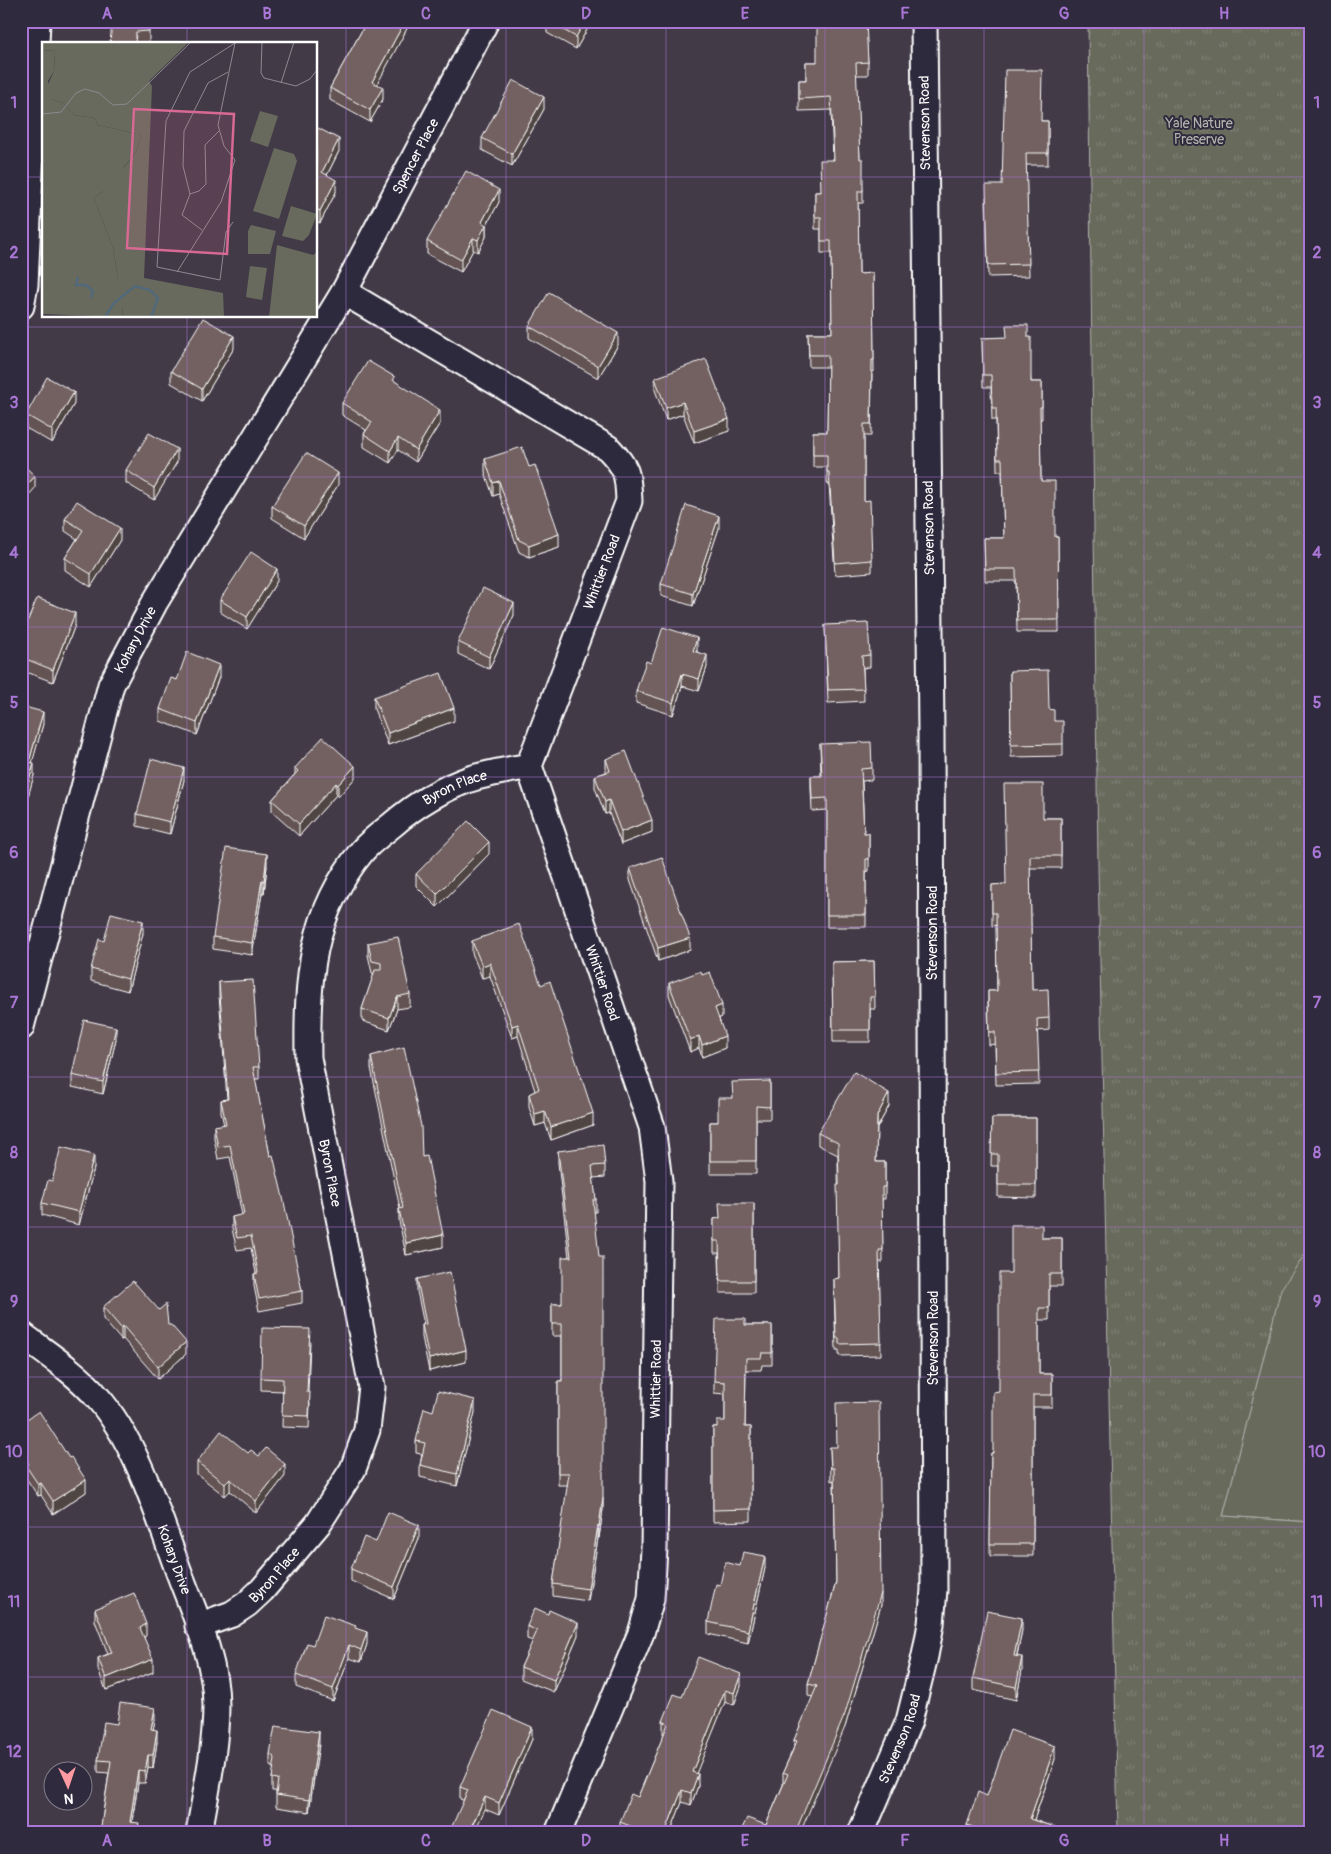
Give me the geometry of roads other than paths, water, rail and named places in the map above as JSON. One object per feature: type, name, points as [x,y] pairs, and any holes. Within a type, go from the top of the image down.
[{"type":"street","points":[[21,306],[25,285],[37,21]]},
{"type":"street","name":"Spencer Place","points":[[344,292],[486,21]]},
{"type":"street","name":"Stevenson Road","points":[[861,1833],[909,1721],[925,1656],[931,1624],[934,1590],[931,732],[924,21]]},
{"type":"street","name":"Whittier Road","points":[[344,292],[608,448],[619,460],[628,476],[629,501],[530,766],[652,1127],[659,1181],[654,1549],[651,1600],[642,1632],[558,1833]]},
{"type":"street","name":"Kohary Drive","points":[[21,1027],[111,685],[154,602],[344,292]]},
{"type":"street","name":"Byron Place","points":[[198,1626],[232,1614],[247,1604],[262,1590],[318,1524],[353,1468],[367,1430],[372,1387],[308,1058],[308,1015],[311,974],[316,942],[326,910],[344,878],[364,849],[413,807],[442,791],[470,779],[530,766]]},
{"type":"street","name":"Kohary Drive","points":[[21,1334],[82,1381],[98,1397],[119,1426],[135,1457],[198,1626],[208,1657],[214,1683],[216,1704],[213,1747],[199,1833]]},
{"type":"park label","name":"Yale Nature Preserve","points":[[1199,132]]}]
